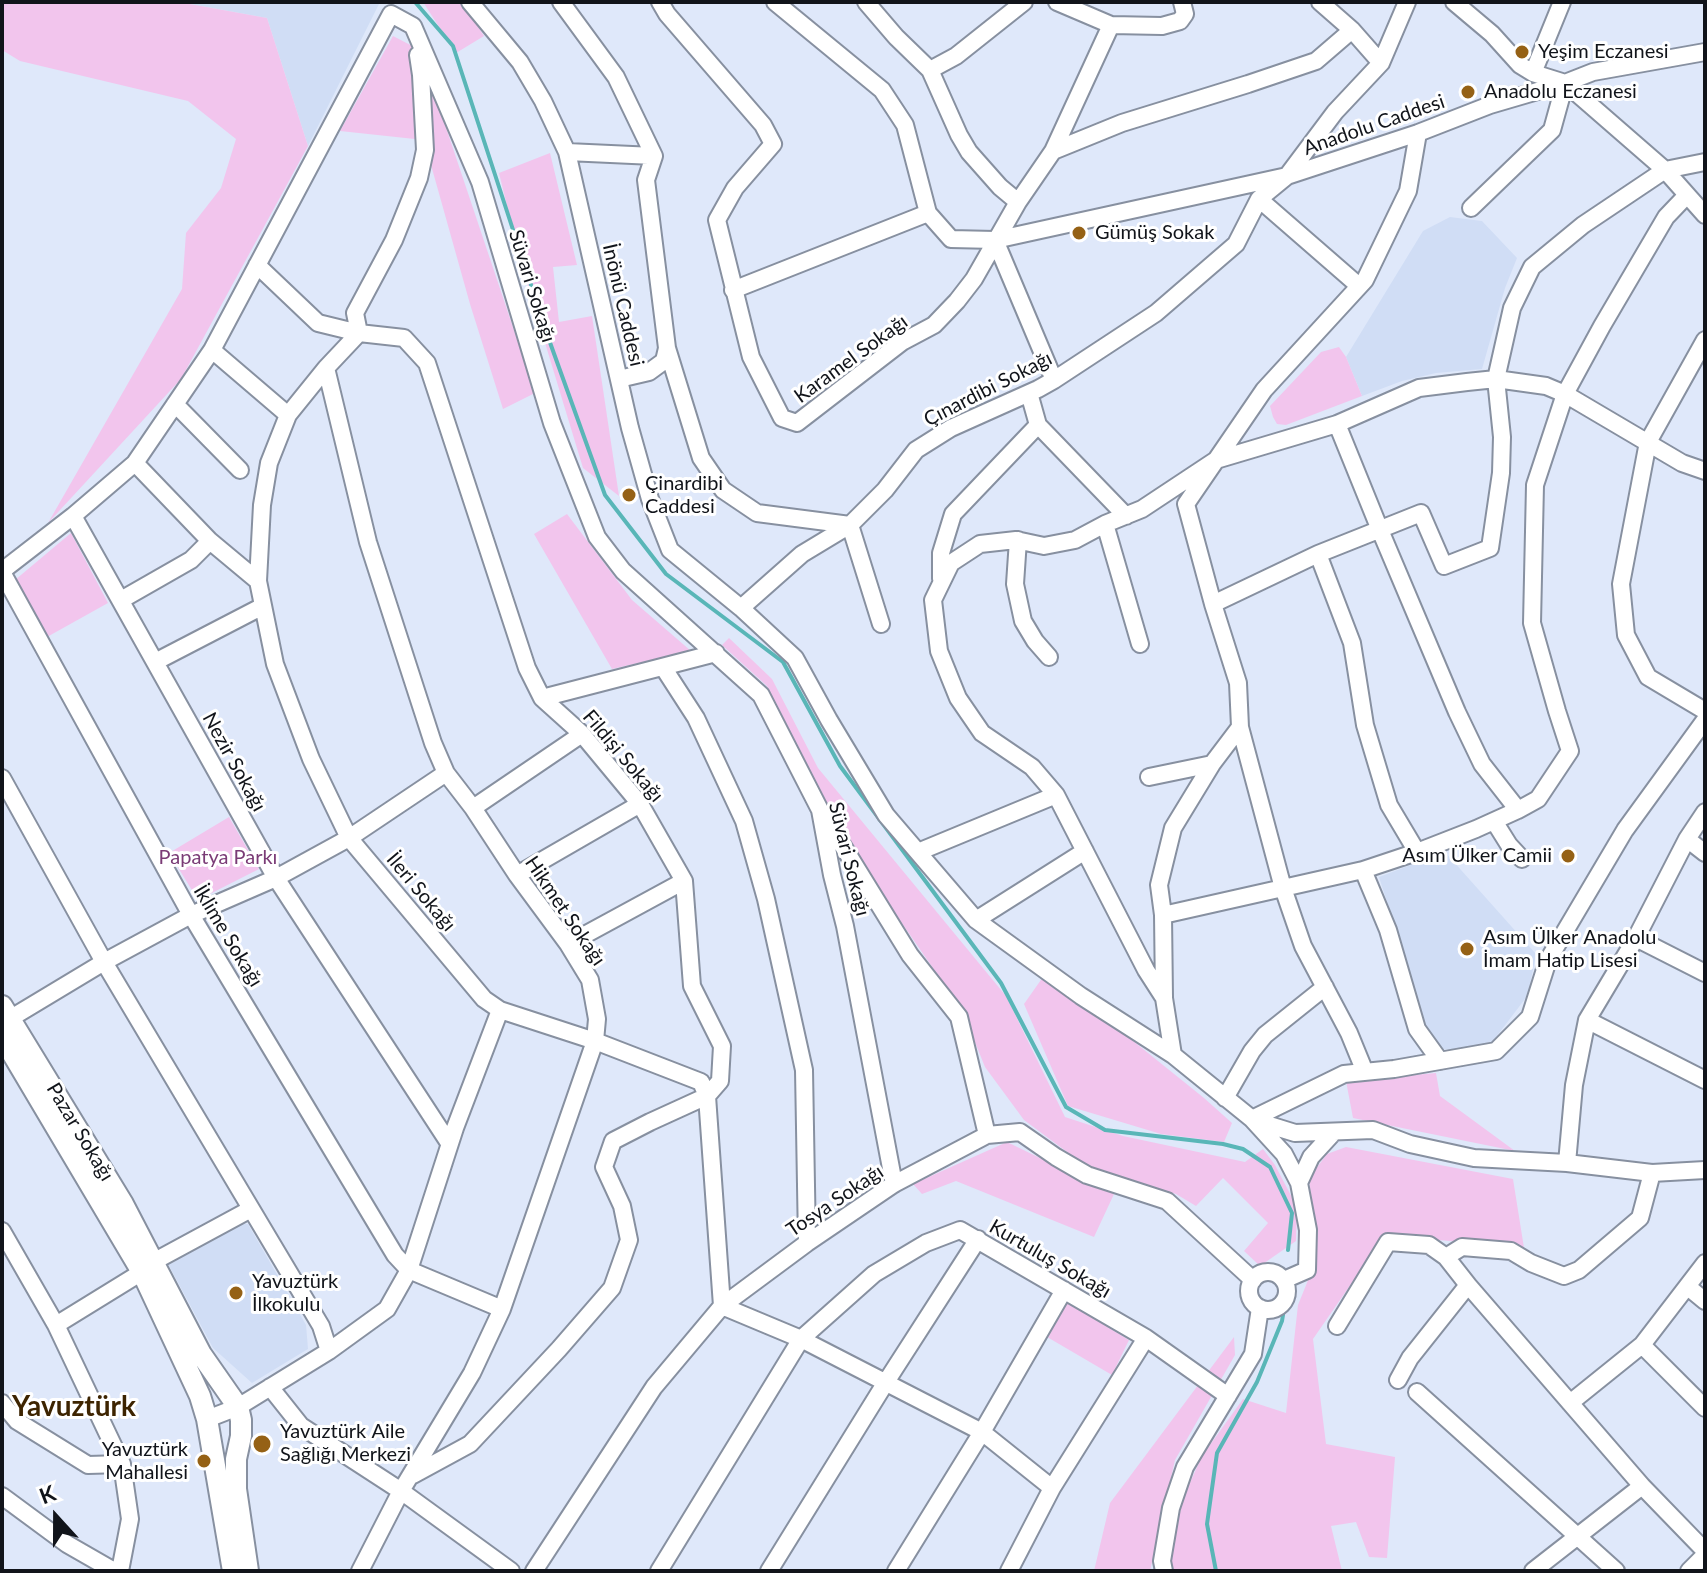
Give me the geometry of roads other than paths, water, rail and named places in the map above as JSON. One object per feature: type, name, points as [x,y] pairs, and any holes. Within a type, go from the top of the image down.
[{"type":"main road","name":"Pazar Sokağı","points":[[5,1020],[111,1217],[148,1267],[201,1354],[238,1407]]},
{"type":"main road","name":"Pazar Sokağı","points":[[148,1267],[207,1419],[233,1571]]},
{"type":"main road","points":[[238,1407],[241,1436],[236,1459],[236,1489],[248,1571]]},
{"type":"street","name":"İnönü Caddesi","points":[[470,2],[520,62],[567,152],[630,428],[650,499],[670,550],[741,608],[795,658],[886,815],[976,920],[1081,996],[1173,1055],[1252,1119]]},
{"type":"street","points":[[561,2],[616,77],[654,156],[646,180],[667,348],[701,458],[723,490],[757,513],[850,525],[881,624]]},
{"type":"street","name":"Karamel Sokağı","points":[[660,2],[763,125],[773,144],[735,188],[717,220],[751,357],[782,418],[797,423],[902,342],[934,325],[957,301],[974,279],[1018,202],[1053,151],[1111,25]]},
{"type":"street","points":[[733,290],[928,213],[905,125],[882,90],[775,2]]},
{"type":"street","points":[[866,2],[930,70],[969,152],[1018,202]]},
{"type":"street","points":[[930,70],[956,56],[1024,2]]},
{"type":"street","points":[[1057,2],[1111,25],[1162,26],[1180,21],[1185,14],[1182,2]]},
{"type":"street","points":[[1320,2],[1352,30],[1381,63]]},
{"type":"street","points":[[1287,176],[1335,112],[1381,63],[1407,2]]},
{"type":"street","points":[[1533,73],[1562,2]]},
{"type":"street","points":[[1464,5],[1520,65],[1533,73],[1565,83],[1665,170],[1705,215]]},
{"type":"street","points":[[2,572],[135,463],[212,350],[391,14],[413,26],[421,75],[425,150],[419,178],[394,240],[355,313],[359,333]]},
{"type":"street","name":"Süvari Sokağı","points":[[413,26],[480,182],[552,423],[597,537],[623,571],[761,695],[820,810],[894,1184]]},
{"type":"street","points":[[1053,151],[1122,123],[1316,61],[1352,30]]},
{"type":"street","name":"Anadolu Caddesi","points":[[928,213],[951,239],[995,240],[1287,176],[1593,72],[1705,52]]},
{"type":"street","points":[[1471,208],[1552,130],[1565,83]]},
{"type":"street","points":[[1365,1072],[1349,1033],[1303,946],[1283,888],[1240,727],[1238,683],[1186,504],[1264,390],[1365,280],[1408,191],[1418,133]]},
{"type":"street","points":[[567,152],[654,156]]},
{"type":"street","points":[[1213,604],[1318,554],[1421,513],[1444,566],[1490,548],[1502,437],[1496,379],[1512,308],[1532,267],[1583,225],[1665,170],[1705,162]]},
{"type":"street","name":"Çınardibi Sokağı","points":[[741,608],[802,554],[850,525],[885,490],[916,450],[951,428],[1054,380],[1156,313],[1236,244],[1259,199],[1287,176]]},
{"type":"street","points":[[1163,915],[1363,870],[1494,821],[1538,799],[1570,751],[1532,623],[1535,485],[1565,394],[1666,217],[1687,195]]},
{"type":"street","points":[[1259,199],[1359,286]]},
{"type":"street","points":[[995,240],[1054,380]]},
{"type":"street","name":"Fildişi Sokağı","points":[[257,265],[318,323],[359,333],[404,338],[427,363],[524,660],[542,698],[582,734],[640,804],[684,881],[692,986],[722,1046],[720,1081],[707,1096]]},
{"type":"street","name":"İleri Sokağı","points":[[359,333],[288,415],[269,463],[262,505],[258,581],[275,664],[311,759],[349,838],[484,999],[500,1010]]},
{"type":"street","points":[[619,379],[649,372],[664,361],[667,348]]},
{"type":"street","points":[[1703,349],[1648,442],[1621,584],[1626,635],[1648,677],[1705,711]]},
{"type":"street","points":[[212,350],[288,415]]},
{"type":"street","name":"Hikmet Sokağı","points":[[326,368],[368,542],[433,743],[446,773],[568,944],[590,980],[597,1019],[595,1041],[502,1309],[472,1373],[413,1475]]},
{"type":"street","points":[[1164,998],[1146,970],[1056,795],[1032,767],[982,733],[958,698],[939,651],[933,600],[951,563],[980,544],[1018,540],[1044,546],[1075,540],[1142,509],[1216,460],[1337,424],[1419,388],[1496,379],[1546,386],[1682,463],[1705,471]]},
{"type":"street","points":[[1029,393],[1038,425],[1126,516]]},
{"type":"street","points":[[175,404],[240,470]]},
{"type":"street","points":[[1337,424],[1457,712],[1482,764],[1518,810]]},
{"type":"street","points":[[941,582],[941,553],[953,514],[1038,425]]},
{"type":"street","points":[[135,463],[210,541],[258,581]]},
{"type":"street","name":"Nezir Sokağı","points":[[73,516],[276,878],[449,1143]]},
{"type":"street","points":[[1105,524],[1140,644]]},
{"type":"street","points":[[1018,540],[1015,584],[1023,621],[1049,657]]},
{"type":"street","points":[[121,600],[191,560],[210,541]]},
{"type":"street","points":[[1318,554],[1352,643],[1365,725],[1389,805],[1417,852]]},
{"type":"street","name":"İklime Sokağı","points":[[2,572],[191,915],[395,1255],[409,1270]]},
{"type":"street","points":[[155,662],[263,606]]},
{"type":"street","points":[[542,698],[716,653]]},
{"type":"street","points":[[663,667],[696,718],[744,821],[766,899],[804,1070],[807,1243]]},
{"type":"street","points":[[1252,1119],[1344,1074],[1394,1069],[1496,1051],[1530,1017],[1548,960],[1625,830],[1705,720]]},
{"type":"street","points":[[1173,1055],[1164,998],[1163,915],[1159,885],[1173,828],[1212,764],[1240,727]]},
{"type":"street","points":[[473,808],[582,734]]},
{"type":"street","points":[[1149,777],[1212,764]]},
{"type":"street","points":[[5,1020],[191,915],[276,878],[349,838],[446,773]]},
{"type":"street","points":[[2,778],[104,962],[321,1326],[329,1351]]},
{"type":"street","points":[[918,852],[1056,795]]},
{"type":"street","points":[[517,875],[640,804]]},
{"type":"street","points":[[820,810],[910,955],[959,1017],[987,1135]]},
{"type":"street","points":[[1567,1163],[1574,1085],[1587,1020],[1705,812]]},
{"type":"street","points":[[1494,821],[1522,859]]},
{"type":"street","points":[[1687,839],[1705,853]]},
{"type":"street","points":[[976,920],[1085,851]]},
{"type":"street","points":[[1363,870],[1388,930],[1417,1029],[1440,1061]]},
{"type":"street","points":[[568,944],[684,881]]},
{"type":"street","points":[[1636,938],[1705,973]]},
{"type":"street","points":[[1225,1098],[1265,1035],[1325,987]]},
{"type":"street","points":[[207,1419],[238,1407],[329,1351],[387,1309],[409,1270],[449,1143],[500,1010],[595,1041],[701,1082],[707,1096],[722,1306],[801,1339],[982,1432],[1052,1488]]},
{"type":"street","points":[[1587,1020],[1705,1080]]},
{"type":"street","points":[[360,1571],[401,1491],[413,1475],[470,1444],[612,1288],[629,1240],[622,1206],[604,1167],[613,1141],[707,1096]]},
{"type":"street","points":[[1252,1119],[1295,1133],[1373,1130],[1410,1144],[1474,1158],[1567,1163],[1652,1173],[1705,1170]]},
{"type":"street","points":[[1252,1119],[1284,1154],[1299,1183],[1308,1230],[1307,1270],[1284,1280]]},
{"type":"street","name":"Tosya Sokağı","points":[[534,1571],[654,1387],[722,1306],[894,1184],[987,1135],[1020,1132],[1087,1175],[1167,1201],[1253,1280]]},
{"type":"street","points":[[1284,1154],[1295,1133]]},
{"type":"street","points":[[1299,1183],[1311,1157],[1333,1133]]},
{"type":"street","points":[[1284,1154],[1311,1157]]},
{"type":"street","points":[[1446,1257],[1462,1247],[1511,1251],[1564,1276],[1579,1270],[1640,1218],[1652,1173]]},
{"type":"street","points":[[56,1325],[148,1267],[251,1209]]},
{"type":"street","name":"Kurtuluş Sokağı","points":[[659,1571],[801,1339],[874,1274],[926,1243],[960,1230],[1146,1338],[1228,1396]]},
{"type":"street","points":[[2,1231],[56,1325],[122,1464],[130,1519],[117,1571],[67,1544],[2,1496]]},
{"type":"street","points":[[769,1571],[978,1239]]},
{"type":"street","points":[[1337,1326],[1388,1242],[1429,1245],[1446,1257],[1642,1486],[1705,1553],[1689,1571]]},
{"type":"street","points":[[1570,1403],[1642,1345],[1705,1263]]},
{"type":"street","points":[[409,1270],[502,1309]]},
{"type":"street","points":[[1269,1272],[1284,1280],[1287,1292],[1283,1303],[1272,1309],[1260,1308],[1250,1296],[1253,1280],[1263,1273],[1269,1272]]},
{"type":"street","points":[[1398,1380],[1410,1358],[1468,1285]]},
{"type":"street","points":[[1688,1287],[1705,1301]]},
{"type":"street","points":[[896,1571],[982,1432],[1064,1290]]},
{"type":"street","points":[[1164,1571],[1162,1561],[1171,1508],[1185,1467],[1253,1354],[1260,1308]]},
{"type":"street","points":[[1009,1571],[1052,1488],[1146,1338]]},
{"type":"street","points":[[1642,1345],[1705,1408]]},
{"type":"street","points":[[270,1387],[301,1426],[401,1491],[511,1571]]},
{"type":"street","points":[[1417,1392],[1616,1571]]},
{"type":"street","points":[[2,1403],[17,1421],[88,1465],[122,1464]]},
{"type":"street","points":[[1533,1571],[1642,1486]]},
{"type":"waterway","points":[[415,2],[453,46],[548,337],[605,495],[666,574],[783,662],[840,766],[1001,983],[1066,1107],[1105,1130],[1243,1149],[1270,1167],[1292,1213],[1288,1250]]},
{"type":"waterway","points":[[1216,1571],[1207,1524],[1217,1453],[1257,1382],[1283,1315]]},
{"type":"place","name":"Yeşim Eczanesi","points":[[1522,52]]},
{"type":"place","name":"Anadolu Eczanesi","points":[[1468,92]]},
{"type":"place","name":"Gümüş Sokak","points":[[1079,233]]},
{"type":"place","name":"Çinardibi Caddesi","points":[[629,495]]},
{"type":"place","name":"Asım Ülker Camii","points":[[1568,856]]},
{"type":"place","name":"Asım Ülker Anadolu İmam Hatip Lisesi","points":[[1467,949]]},
{"type":"place","name":"Yavuztürk İlkokulu","points":[[236,1293]]},
{"type":"place","name":"Yavuztürk Aile Sağlığı Merkezi","points":[[262,1444]]},
{"type":"place","name":"Yavuztürk Mahallesi","points":[[204,1461]]},
{"type":"district","name":"Yavuztürk","points":[[74,1407]]},
{"type":"park label","name":"Papatya Parkı","points":[[218,858]]}]
